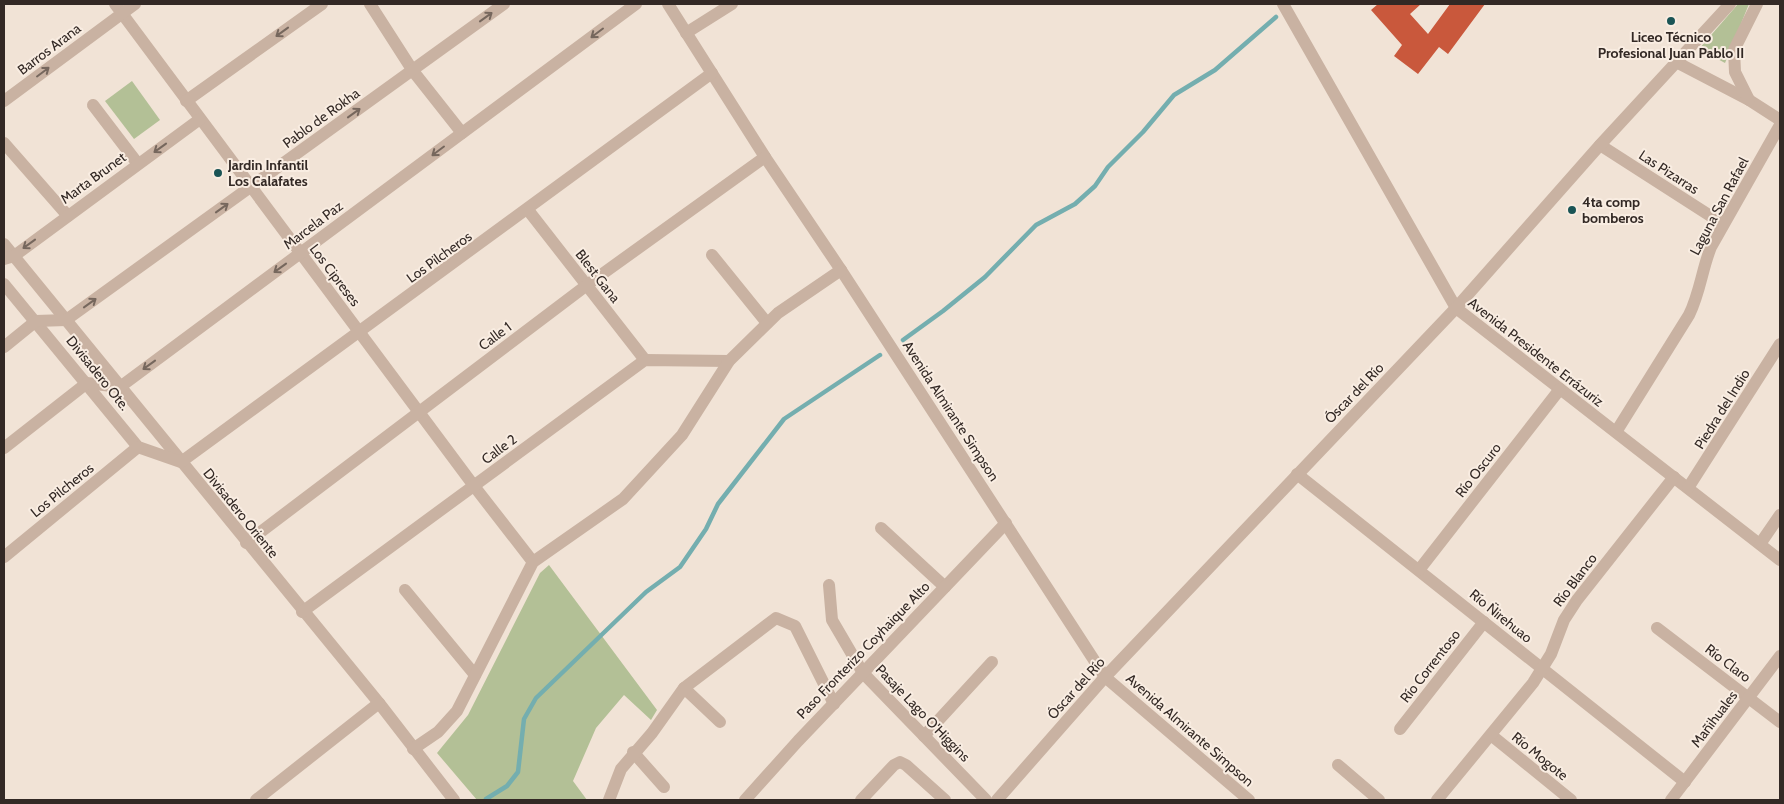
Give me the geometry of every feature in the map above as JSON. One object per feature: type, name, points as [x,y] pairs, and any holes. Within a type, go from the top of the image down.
[{"type":"street","name":"Barros Arana","points":[[4,101],[118,9],[135,4]]},
{"type":"street","points":[[186,101],[322,4]]},
{"type":"street","points":[[370,4],[412,71],[462,133]]},
{"type":"street","name":"Pablo de Rokha","points":[[66,320],[504,4]]},
{"type":"street","name":"Marcela Paz","points":[[120,387],[636,4]]},
{"type":"street","name":"Avenida Almirante Simpson","points":[[668,4],[765,157],[841,270],[1105,677],[1249,800]]},
{"type":"street","points":[[686,33],[732,4]]},
{"type":"street","name":"Avenida Presidente Errázuriz","points":[[1283,4],[1456,308],[1780,560]]},
{"type":"street","name":"Óscar del Río","points":[[997,800],[1105,677],[1456,308],[1600,145],[1678,63],[1730,4]]},
{"type":"street","points":[[1749,100],[1735,72],[1734,50],[1757,4]]},
{"type":"street","name":"Los Cipreses","points":[[118,9],[418,412],[533,562]]},
{"type":"street","points":[[1678,63],[1749,100],[1780,120]]},
{"type":"street","name":"Los Pilcheros","points":[[181,462],[360,334],[712,73]]},
{"type":"street","points":[[93,105],[138,164]]},
{"type":"street","name":"Marta Brunet","points":[[9,257],[200,119]]},
{"type":"street","name":"Laguna San Rafael","points":[[1616,432],[1693,307],[1697,299],[1703,267],[1723,224],[1780,125]]},
{"type":"street","points":[[4,143],[68,216]]},
{"type":"street","name":"Las Pizarras","points":[[1600,145],[1723,224]]},
{"type":"street","name":"Calle 1","points":[[246,543],[586,285],[765,157]]},
{"type":"street","name":"Blest Gana","points":[[528,210],[645,360]]},
{"type":"street","name":"Divisadero Oriente","points":[[4,244],[9,257],[66,320],[302,612],[379,704],[454,800]]},
{"type":"street","points":[[712,254],[767,323]]},
{"type":"street","points":[[413,749],[438,732],[457,711],[533,562],[623,499],[682,434],[729,361],[778,313],[841,270]]},
{"type":"street","name":"Divisadero Ote.","points":[[4,284],[138,447]]},
{"type":"street","points":[[4,347],[36,321],[66,320]]},
{"type":"street","name":"Piedra del Indio","points":[[1688,488],[1780,344]]},
{"type":"street","points":[[645,360],[729,361]]},
{"type":"street","name":"Calle 2","points":[[302,612],[645,360]]},
{"type":"street","points":[[4,448],[87,383],[120,387]]},
{"type":"street","name":"Río Oscuro","points":[[1419,570],[1560,389]]},
{"type":"street","points":[[138,447],[181,462]]},
{"type":"street","name":"Los Pilcheros","points":[[4,557],[138,447]]},
{"type":"street","name":"Río Ñirehuao","points":[[1297,474],[1685,782]]},
{"type":"street","name":"Río Blanco","points":[[1445,798],[1543,669],[1555,646],[1564,620],[1577,600],[1674,477]]},
{"type":"street","points":[[1760,544],[1780,515]]},
{"type":"street","name":"Paso Fronterizo Coyhaique Alto","points":[[745,800],[1006,523]]},
{"type":"street","points":[[881,528],[945,587]]},
{"type":"street","name":"Pasaje Lago O'Higgins","points":[[829,585],[832,620],[863,673],[986,800]]},
{"type":"street","points":[[405,590],[475,675]]},
{"type":"street","points":[[608,800],[621,769],[633,752],[652,732],[684,688],[776,618],[795,626],[834,704]]},
{"type":"street","name":"Río Correntoso","points":[[1400,729],[1484,622]]},
{"type":"street","name":"Río Claro","points":[[1657,628],[1780,722]]},
{"type":"street","name":"Mañihuales","points":[[1671,800],[1780,656]]},
{"type":"street","points":[[924,736],[992,662]]},
{"type":"street","points":[[684,688],[720,722]]},
{"type":"street","points":[[256,800],[379,704]]},
{"type":"street","name":"Río Mogote","points":[[1491,735],[1571,800]]},
{"type":"street","points":[[633,752],[664,787]]},
{"type":"street","points":[[862,800],[894,765],[900,762],[906,765],[945,800]]},
{"type":"street","points":[[1338,765],[1379,800]]},
{"type":"green space","points":[[1738,4],[1749,4],[1725,63],[1699,49]]},
{"type":"green space","points":[[132,81],[160,120],[134,139],[105,101]]},
{"type":"green space","points":[[549,565],[657,710],[651,720],[624,695],[596,728],[573,781],[587,800],[477,800],[437,753],[468,715],[540,573]]},
{"type":"building","points":[[1378,4],[1421,4],[1410,14],[1428,34],[1450,4],[1485,4],[1448,54],[1439,47],[1418,74],[1394,56],[1402,45],[1371,10]]},
{"type":"waterway","points":[[903,340],[985,277],[1036,225],[1075,204],[1095,186],[1108,167],[1143,132],[1174,95],[1215,70],[1276,17]]},
{"type":"waterway","points":[[486,799],[507,786],[518,772],[524,719],[536,698],[646,592],[680,567],[706,529],[718,504],[784,419],[880,355]]},
{"type":"place","name":"Liceo Técnico Profesional Juan Pablo II","points":[[1671,21]]},
{"type":"place","name":"Jardin Infantil Los Calafates","points":[[218,173]]},
{"type":"place","name":"4ta comp bomberos","points":[[1572,210]]}]
